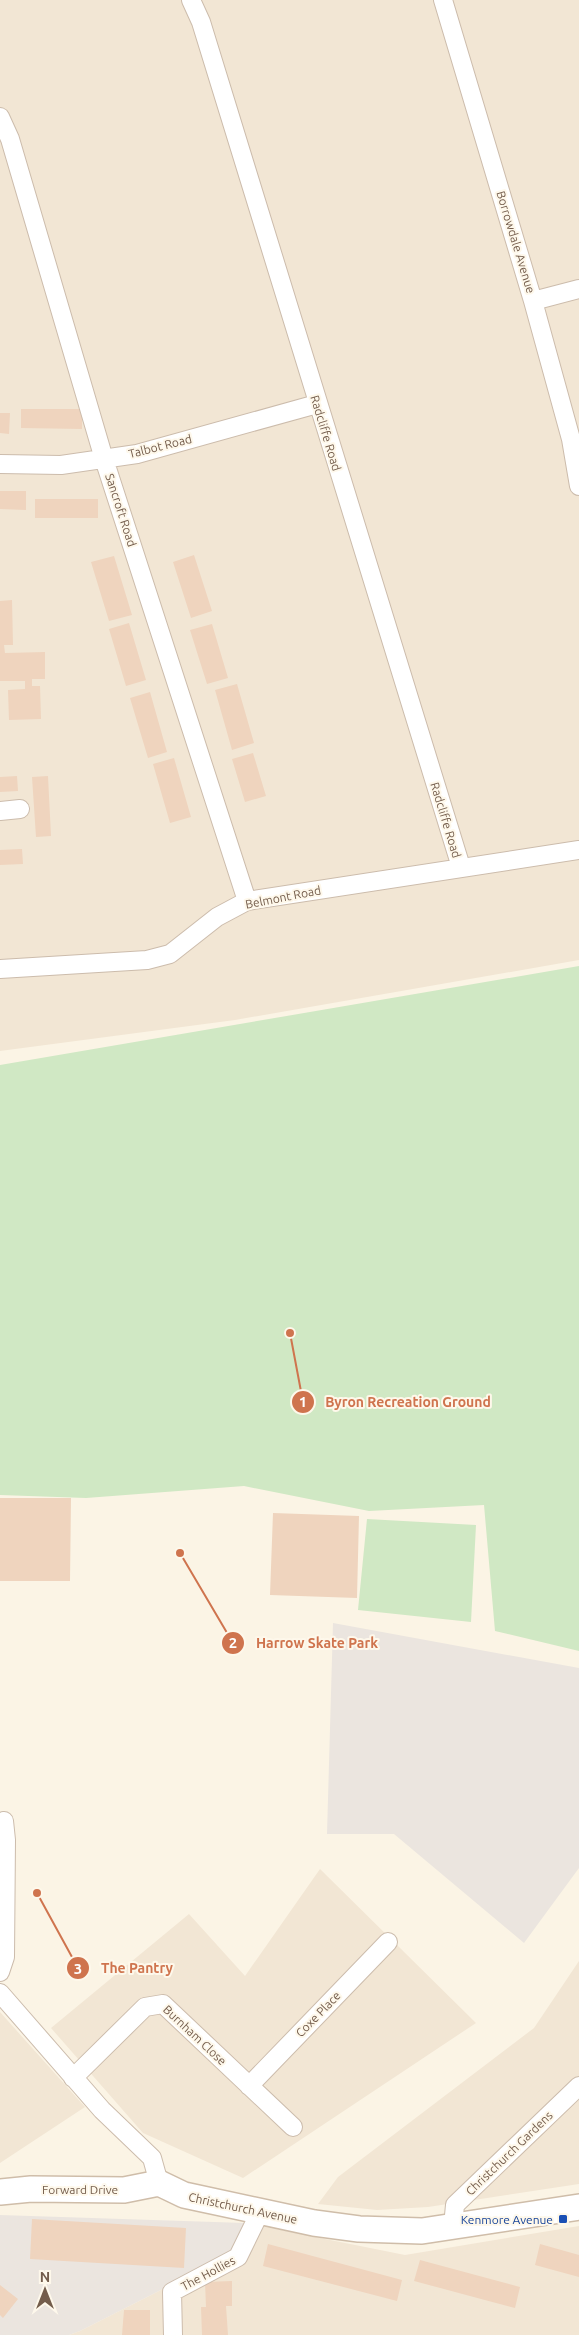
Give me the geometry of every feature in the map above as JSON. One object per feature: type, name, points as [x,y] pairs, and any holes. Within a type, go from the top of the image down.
[{"type":"street","name":"Radcliffe Road","points":[[191,0],[202,22],[317,404],[461,867]]},
{"type":"street","name":"Borrowdale Avenue","points":[[443,0],[533,301],[570,439],[579,486]]},
{"type":"street","name":"Sancroft Road","points":[[0,117],[10,138],[104,459],[247,901]]},
{"type":"street","points":[[533,301],[579,289]]},
{"type":"street","name":"Talbot Road","points":[[0,464],[61,464],[137,454],[317,404]]},
{"type":"street","points":[[0,810],[20,809]]},
{"type":"street","name":"Belmont Road","points":[[0,969],[147,960],[170,954],[217,917],[247,901],[579,850]]},
{"type":"street","points":[[0,1972],[5,1957],[6,1840],[4,1822]]},
{"type":"street","name":"Coxe Place","points":[[249,2086],[388,1942]]},
{"type":"street","points":[[0,1992],[102,2110],[152,2158],[159,2183]]},
{"type":"street","name":"Burnham Close","points":[[73,2078],[145,2007],[163,2004],[292,2127]]},
{"type":"street","name":"Christchurch Gardens","points":[[453,2226],[456,2205],[579,2086]]},
{"type":"street","name":"Forward Drive","points":[[0,2192],[31,2189],[124,2190],[159,2183]]},
{"type":"street","name":"Christchurch Avenue","points":[[159,2183],[184,2195],[314,2223],[360,2229],[413,2231],[579,2207]]},
{"type":"street","name":"The Hollies","points":[[173,2335],[172,2292],[238,2257],[260,2212]]},
{"type":"shaded area","points":[[0,0],[579,0],[579,960],[235,1020],[0,1051]]},
{"type":"shaded area","points":[[333,1623],[579,1668],[579,1868],[524,1943],[394,1834],[327,1834]]},
{"type":"shaded area","points":[[320,1869],[476,2023],[243,2178],[143,2133],[51,2028],[189,1914],[245,1976]]},
{"type":"shaded area","points":[[579,1961],[579,2184],[428,2207],[377,2210],[318,2204],[338,2177],[534,2028]]},
{"type":"shaded area","points":[[0,2012],[85,2107],[0,2163]]},
{"type":"shaded area","points":[[0,2215],[245,2223],[232,2254],[80,2331],[69,2335],[0,2335]]},
{"type":"shaded area","points":[[245,2223],[405,2255],[579,2226],[579,2335],[69,2335],[232,2254]]},
{"type":"green space","points":[[579,966],[579,1651],[495,1631],[484,1505],[369,1511],[244,1486],[86,1498],[0,1495],[0,1065]]},
{"type":"green space","points":[[367,1519],[476,1525],[471,1622],[358,1610]]},
{"type":"building","points":[[21,409],[82,409],[82,429],[21,428]]},
{"type":"building","points":[[0,413],[10,413],[9,434],[0,433]]},
{"type":"building","points":[[0,491],[26,491],[26,510],[0,509]]},
{"type":"building","points":[[35,499],[98,499],[98,518],[35,518]]},
{"type":"building","points":[[194,555],[212,611],[191,618],[173,562]]},
{"type":"building","points":[[114,556],[132,615],[109,621],[91,562]]},
{"type":"building","points":[[12,600],[13,645],[4,645],[5,653],[45,652],[45,679],[32,679],[32,686],[40,686],[41,719],[9,720],[8,690],[25,689],[25,681],[0,681],[0,601]]},
{"type":"building","points":[[129,623],[146,680],[126,686],[109,629]]},
{"type":"building","points":[[212,624],[228,678],[207,684],[190,630]]},
{"type":"building","points":[[237,684],[254,743],[232,750],[215,690]]},
{"type":"building","points":[[150,692],[167,752],[148,758],[130,698]]},
{"type":"building","points":[[253,753],[266,796],[245,802],[232,759]]},
{"type":"building","points":[[174,758],[191,817],[170,823],[153,764]]},
{"type":"building","points":[[17,776],[18,791],[0,792],[0,777]]},
{"type":"building","points":[[48,776],[51,836],[36,837],[32,777]]},
{"type":"building","points":[[22,849],[23,864],[0,865],[0,850]]},
{"type":"building","points":[[0,1498],[71,1498],[70,1581],[0,1581]]},
{"type":"building","points":[[273,1513],[359,1516],[357,1598],[270,1595]]},
{"type":"building","points":[[32,2219],[186,2228],[184,2268],[30,2259]]},
{"type":"building","points":[[268,2244],[402,2280],[397,2301],[263,2266]]},
{"type":"building","points":[[540,2244],[579,2255],[579,2277],[535,2265]]},
{"type":"building","points":[[420,2260],[520,2287],[515,2308],[414,2281]]},
{"type":"building","points":[[232,2281],[232,2306],[226,2306],[228,2335],[202,2335],[201,2307],[206,2307],[205,2282]]},
{"type":"building","points":[[0,2285],[18,2299],[3,2318],[0,2315]]},
{"type":"building","points":[[124,2310],[150,2310],[150,2335],[122,2335]]},
{"type":"place","name":"Byron Recreation Ground","points":[[290,1333]]},
{"type":"place","name":"Harrow Skate Park","points":[[180,1553]]},
{"type":"place","name":"The Pantry","points":[[37,1893]]},
{"type":"place","name":"Kenmore Avenue","points":[[563,2219]]}]
